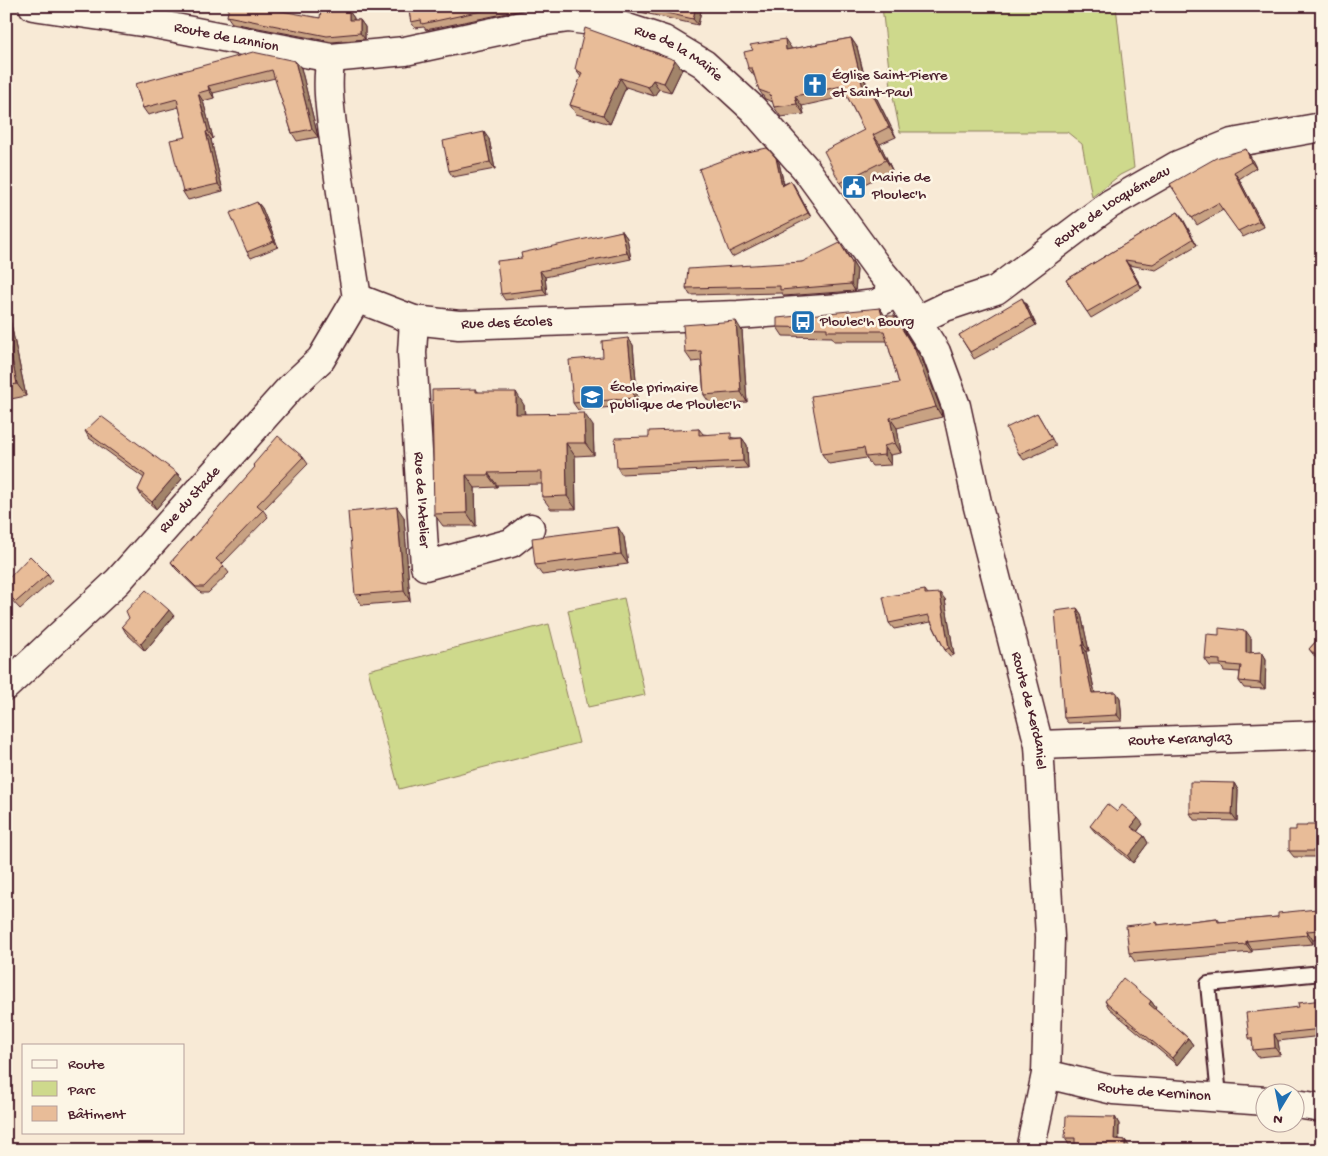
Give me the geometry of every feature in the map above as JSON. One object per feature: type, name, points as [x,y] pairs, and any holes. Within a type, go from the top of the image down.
[{"type":"street","name":"Route de Lannion","points":[[33,6],[155,24],[330,58]]},
{"type":"street","name":"Rue de la Mairie","points":[[330,58],[405,51],[540,22],[569,12],[664,40],[704,64],[753,109],[805,168],[877,267],[898,292]]},
{"type":"street","points":[[330,58],[328,72],[332,124],[345,230],[357,298]]},
{"type":"street","name":"Route de Locquémeau","points":[[916,321],[945,307],[996,290],[1110,204],[1178,166],[1232,143],[1322,128]]},
{"type":"street","name":"Rue des Écoles","points":[[357,298],[414,320],[459,325],[738,315],[876,304],[898,292]]},
{"type":"street","name":"Route de Kerdaniel","points":[[898,292],[936,352],[956,406],[978,508],[1039,745],[1050,937],[1046,1074],[1030,1150]]},
{"type":"street","name":"Rue du Stade","points":[[6,686],[118,581],[290,388],[321,359],[357,298]]},
{"type":"street","name":"Rue de l'Atelier","points":[[414,320],[412,353],[425,566],[511,543],[530,528]]},
{"type":"street","name":"Route Keranglaz","points":[[1039,745],[1322,735]]},
{"type":"street","name":"Route de Kerninon","points":[[1046,1074],[1114,1090],[1256,1100]]},
{"type":"street","points":[[1306,1106],[1322,1108]]},
{"type":"lane","points":[[1219,1096],[1208,984],[1322,973]]},
{"type":"green space","points":[[882,6],[1116,6],[1134,168],[1120,175],[1092,197],[1082,144],[1067,132],[900,132],[891,87]]},
{"type":"green space","points":[[624,598],[645,695],[588,707],[568,610]]},
{"type":"green space","points":[[549,624],[579,743],[399,789],[368,670]]},
{"type":"building","points":[[229,6],[254,6],[320,18],[321,9],[349,11],[349,20],[360,20],[360,33],[327,36],[227,16]]},
{"type":"building","points":[[408,6],[504,6],[422,24],[421,20],[411,22]]},
{"type":"building","points":[[636,6],[696,6],[693,19]]},
{"type":"building","points":[[585,28],[675,60],[664,83],[653,80],[648,87],[620,78],[603,115],[570,105],[582,73],[575,69]]},
{"type":"building","points":[[851,38],[863,88],[868,85],[889,127],[873,135],[886,160],[840,183],[824,151],[864,130],[842,86],[795,96],[797,104],[774,107],[770,94],[759,90],[752,68],[748,68],[744,52],[753,50],[750,45],[785,39],[786,50]]},
{"type":"building","points":[[253,52],[295,61],[312,129],[292,133],[272,70],[208,86],[209,90],[198,93],[208,131],[206,132],[218,184],[183,192],[170,140],[186,137],[177,99],[143,108],[135,84]]},
{"type":"building","points":[[484,132],[490,162],[449,171],[443,141]]},
{"type":"building","points":[[767,148],[776,158],[782,186],[791,181],[808,213],[729,252],[699,169],[742,153]]},
{"type":"building","points":[[1246,149],[1251,162],[1234,172],[1259,221],[1238,231],[1218,203],[1192,218],[1170,184],[1216,158]]},
{"type":"building","points":[[257,202],[274,241],[247,252],[230,213]]},
{"type":"building","points":[[1178,212],[1193,239],[1153,264],[1125,260],[1138,283],[1087,312],[1066,280]]},
{"type":"building","points":[[622,231],[627,253],[540,271],[543,289],[501,294],[497,261],[522,258],[521,253]]},
{"type":"building","points":[[840,243],[852,263],[851,284],[780,290],[780,286],[686,288],[688,269],[802,262]]},
{"type":"building","points":[[1022,298],[1031,318],[970,352],[959,335]]},
{"type":"building","points":[[880,308],[882,316],[894,316],[915,350],[936,407],[890,418],[895,443],[884,446],[884,455],[866,457],[864,448],[822,454],[811,396],[899,383],[884,331],[827,331],[827,328],[777,327],[777,318]]},
{"type":"building","points":[[736,321],[741,392],[704,395],[701,351],[685,352],[683,325]]},
{"type":"building","points":[[6,330],[17,384],[6,386]]},
{"type":"building","points":[[628,338],[634,398],[573,403],[569,360],[603,357],[602,341]]},
{"type":"building","points":[[476,389],[476,392],[516,392],[516,414],[584,413],[585,443],[566,443],[567,496],[542,497],[542,472],[466,475],[467,513],[434,514],[432,390]]},
{"type":"building","points":[[1037,413],[1052,439],[1019,454],[1006,428]]},
{"type":"building","points":[[101,416],[177,473],[152,502],[138,490],[145,475],[85,431]]},
{"type":"building","points":[[699,429],[699,435],[731,433],[731,439],[742,438],[743,461],[617,467],[615,438],[649,437],[649,431]]},
{"type":"building","points":[[278,436],[303,457],[257,505],[263,510],[216,559],[224,566],[204,587],[196,587],[171,562],[255,467],[253,465]]},
{"type":"building","points":[[397,507],[404,591],[355,595],[348,512]]},
{"type":"building","points":[[618,527],[621,554],[535,565],[532,538]]},
{"type":"building","points":[[30,556],[48,574],[16,602],[6,592],[6,581]]},
{"type":"building","points":[[146,590],[169,610],[141,644],[122,626],[129,618],[126,611]]},
{"type":"building","points":[[925,590],[925,594],[940,593],[949,648],[945,650],[928,615],[889,623],[883,597]]},
{"type":"building","points":[[1077,608],[1084,645],[1082,645],[1092,693],[1116,692],[1117,715],[1064,718],[1055,611]]},
{"type":"building","points":[[1322,623],[1321,660],[1309,649],[1319,638],[1316,629]]},
{"type":"building","points":[[1219,628],[1246,631],[1246,653],[1262,652],[1260,683],[1239,681],[1241,666],[1220,664],[1220,660],[1205,659],[1207,634],[1219,635]]},
{"type":"building","points":[[1190,782],[1234,783],[1232,814],[1190,813]]},
{"type":"building","points":[[1107,804],[1117,812],[1122,805],[1138,818],[1131,827],[1144,836],[1128,856],[1090,826]]},
{"type":"building","points":[[1307,824],[1322,824],[1322,851],[1289,851],[1289,830],[1296,830],[1296,826],[1307,826]]},
{"type":"building","points":[[1316,897],[1322,897],[1322,921],[1319,921],[1319,930],[1307,931],[1307,935],[1246,941],[1246,944],[1129,953],[1126,926],[1157,922],[1157,925],[1217,918],[1218,922],[1278,917],[1278,913],[1317,909]]},
{"type":"building","points":[[1123,978],[1151,1001],[1149,1004],[1188,1038],[1172,1058],[1105,1001]]},
{"type":"building","points":[[1322,1000],[1322,1029],[1274,1034],[1275,1048],[1253,1050],[1252,1038],[1249,1038],[1246,1013],[1299,1007],[1298,1003]]},
{"type":"building","points":[[1066,1116],[1115,1117],[1114,1139],[1125,1140],[1125,1150],[1075,1150],[1075,1138],[1065,1138]]},
{"type":"place","name":"Église Saint-Pierre et Saint-Paul","points":[[815,85]]},
{"type":"place","name":"Mairie de Ploulec'h","points":[[854,187]]},
{"type":"place","name":"Ploulec'h Bourg","points":[[803,322]]},
{"type":"place","name":"École primaire publique de Ploulec'h","points":[[592,397]]}]
